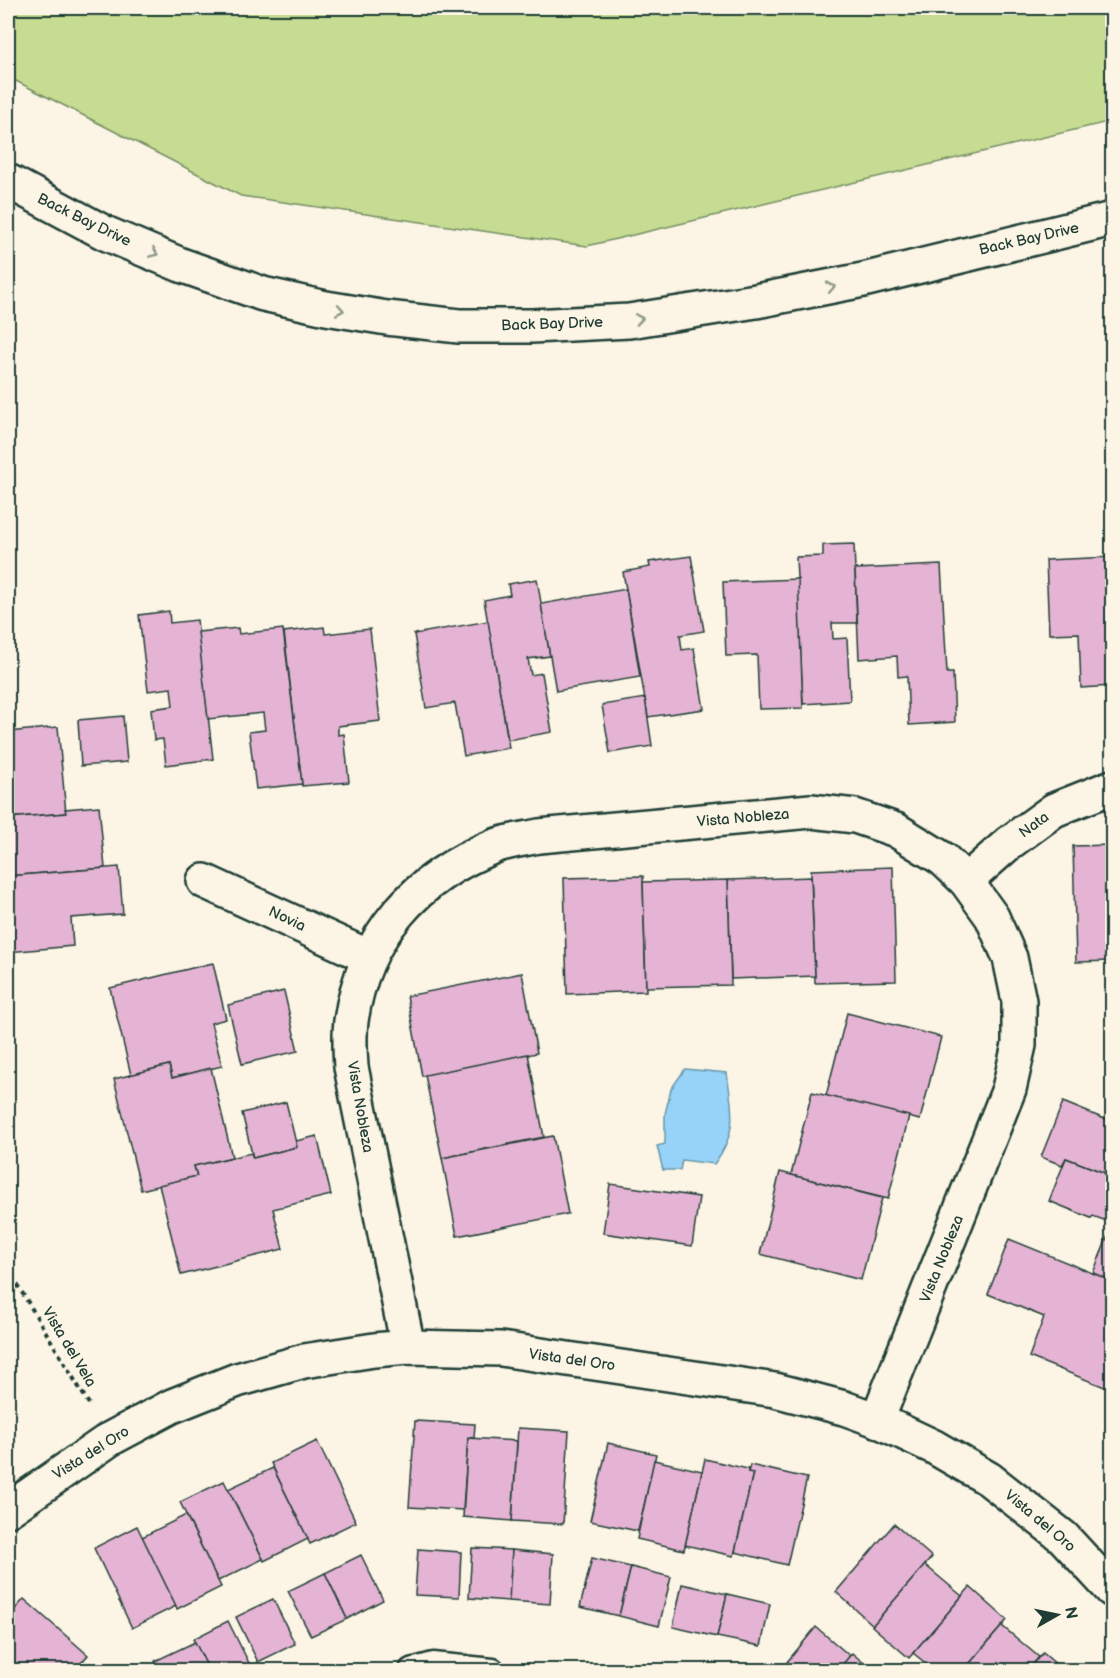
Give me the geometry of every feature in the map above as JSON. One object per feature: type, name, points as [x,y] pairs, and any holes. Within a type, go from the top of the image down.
[{"type":"street","name":"Back Bay Drive","points":[[8,181],[105,233],[181,265],[263,294],[377,316],[459,326],[532,326],[629,321],[756,301],[863,280],[1113,219]]},
{"type":"street","name":"Nata","points":[[966,881],[1009,843],[1054,810],[1113,787]]},
{"type":"street","name":"Vista Nobleza","points":[[408,1347],[351,1067],[351,1022],[360,978],[369,957],[391,920],[421,888],[453,865],[497,845],[539,836],[811,811],[855,816],[896,830],[943,858],[966,881],[992,917],[1010,958],[1019,1001],[1019,1045],[1009,1089],[877,1420]]},
{"type":"street","name":"Novia","points":[[204,881],[369,957]]},
{"type":"street","name":"Vista del Oro","points":[[8,1509],[110,1439],[172,1406],[237,1380],[304,1361],[374,1350],[408,1347],[501,1349],[775,1390],[844,1408],[877,1420],[934,1447],[989,1479],[1063,1537],[1113,1590]]},
{"type":"lane","points":[[411,1671],[433,1664],[493,1671]]},
{"type":"path","name":"Vista del Vela","points":[[8,1269],[110,1439]]},
{"type":"green space","points":[[8,8],[1112,8],[1112,121],[587,246],[241,196],[8,77]]},
{"type":"water","points":[[685,1069],[727,1073],[732,1110],[730,1131],[722,1152],[714,1164],[682,1160],[680,1170],[663,1170],[657,1146],[665,1144],[665,1114],[671,1089]]},
{"type":"building","points":[[854,544],[857,623],[832,623],[833,639],[847,638],[850,701],[803,704],[796,557],[823,556],[823,545]]},
{"type":"building","points":[[691,556],[704,631],[680,635],[682,650],[694,648],[704,709],[648,717],[623,572],[650,567],[649,562]]},
{"type":"building","points":[[1112,557],[1112,686],[1081,688],[1079,633],[1049,634],[1046,560]]},
{"type":"building","points":[[941,565],[947,673],[953,673],[955,722],[909,725],[907,676],[898,677],[897,656],[859,659],[855,569]]},
{"type":"building","points":[[537,579],[550,656],[528,659],[531,675],[542,673],[552,732],[508,740],[484,600],[510,595],[508,584]]},
{"type":"building","points":[[798,579],[803,708],[759,709],[757,655],[726,656],[723,582]]},
{"type":"building","points":[[626,589],[640,677],[556,691],[541,604]]},
{"type":"building","points":[[169,611],[170,623],[197,620],[213,759],[166,765],[163,739],[154,740],[151,709],[173,706],[171,688],[148,691],[139,615]]},
{"type":"building","points":[[488,621],[509,748],[464,756],[455,703],[426,708],[414,634]]},
{"type":"building","points":[[324,627],[325,634],[370,629],[380,721],[338,726],[338,735],[344,734],[349,782],[302,786],[284,632]]},
{"type":"building","points":[[238,628],[239,634],[283,629],[302,784],[256,789],[249,732],[265,730],[263,713],[208,719],[198,632]]},
{"type":"building","points":[[645,698],[652,746],[610,753],[602,705]]},
{"type":"building","points":[[123,716],[127,762],[81,766],[78,720]]},
{"type":"building","points":[[58,727],[66,813],[8,818],[8,732]]},
{"type":"building","points":[[99,806],[105,868],[8,876],[8,818],[66,813],[65,809]]},
{"type":"building","points":[[1112,845],[1112,961],[1076,962],[1073,846]]},
{"type":"building","points":[[119,867],[123,914],[71,918],[73,946],[8,952],[8,876]]},
{"type":"building","points":[[893,867],[896,981],[815,983],[811,870]]},
{"type":"building","points":[[643,876],[646,991],[567,994],[564,878]]},
{"type":"building","points":[[811,877],[815,976],[731,979],[728,880]]},
{"type":"building","points":[[728,880],[731,985],[646,987],[643,882]]},
{"type":"building","points":[[213,963],[226,1019],[211,1023],[222,1066],[172,1078],[169,1065],[131,1075],[110,988]]},
{"type":"building","points":[[522,973],[537,1053],[422,1076],[407,996]]},
{"type":"building","points":[[284,991],[298,1051],[242,1064],[228,1005]]},
{"type":"building","points":[[847,1013],[941,1037],[920,1120],[826,1096]]},
{"type":"building","points":[[528,1054],[544,1137],[442,1158],[425,1075]]},
{"type":"building","points":[[169,1065],[172,1078],[211,1068],[232,1157],[194,1166],[197,1176],[141,1190],[114,1079]]},
{"type":"building","points":[[812,1092],[909,1116],[888,1199],[791,1175]]},
{"type":"building","points":[[286,1102],[297,1147],[253,1158],[242,1113]]},
{"type":"building","points":[[1063,1102],[1112,1122],[1112,1182],[1108,1180],[1110,1175],[1066,1158],[1062,1165],[1041,1157]]},
{"type":"building","points":[[317,1136],[331,1195],[273,1209],[283,1249],[181,1275],[159,1185],[197,1176],[194,1166],[251,1153],[253,1158],[297,1147],[296,1141]]},
{"type":"building","points":[[553,1136],[568,1214],[457,1236],[442,1158]]},
{"type":"building","points":[[1066,1158],[1110,1175],[1108,1180],[1112,1182],[1112,1223],[1093,1216],[1091,1218],[1049,1201]]},
{"type":"building","points":[[780,1172],[882,1198],[861,1280],[760,1254]]},
{"type":"building","points":[[610,1184],[699,1197],[692,1246],[603,1233]]},
{"type":"building","points":[[1112,1226],[1112,1281],[1093,1273]]},
{"type":"building","points":[[1009,1239],[1112,1281],[1112,1390],[1029,1357],[1044,1317],[988,1294]]},
{"type":"building","points":[[415,1421],[475,1424],[474,1438],[468,1438],[463,1510],[409,1507]]},
{"type":"building","points":[[518,1428],[569,1431],[563,1524],[512,1521]]},
{"type":"building","points":[[468,1438],[517,1441],[512,1521],[463,1517]]},
{"type":"building","points":[[317,1441],[356,1522],[310,1544],[271,1463]]},
{"type":"building","points":[[608,1443],[656,1454],[638,1531],[590,1521]]},
{"type":"building","points":[[705,1459],[748,1469],[748,1472],[753,1473],[734,1556],[685,1545]]},
{"type":"building","points":[[654,1460],[702,1471],[684,1550],[637,1539]]},
{"type":"building","points":[[750,1465],[807,1478],[787,1565],[735,1552],[753,1473],[748,1472]]},
{"type":"building","points":[[273,1468],[308,1539],[264,1561],[228,1489]]},
{"type":"building","points":[[224,1481],[263,1559],[218,1581],[180,1502]]},
{"type":"building","points":[[186,1515],[221,1587],[177,1609],[142,1537]]},
{"type":"building","points":[[894,1524],[932,1557],[873,1625],[836,1592]]},
{"type":"building","points":[[137,1526],[176,1606],[132,1628],[94,1548]]},
{"type":"building","points":[[472,1548],[512,1550],[509,1601],[469,1598]]},
{"type":"building","points":[[418,1549],[461,1552],[459,1597],[415,1595]]},
{"type":"building","points":[[512,1550],[553,1554],[550,1604],[509,1601]]},
{"type":"building","points":[[361,1555],[383,1600],[347,1619],[325,1573]]},
{"type":"building","points":[[592,1558],[631,1567],[619,1616],[580,1607]]},
{"type":"building","points":[[925,1565],[962,1596],[909,1658],[872,1626]]},
{"type":"building","points":[[631,1567],[671,1577],[659,1626],[619,1616]]},
{"type":"building","points":[[325,1573],[347,1619],[311,1636],[288,1591]]},
{"type":"building","points":[[682,1584],[727,1594],[717,1637],[673,1627]]},
{"type":"building","points":[[970,1587],[1007,1620],[964,1670],[934,1670],[913,1653]]},
{"type":"building","points":[[727,1594],[770,1604],[761,1646],[717,1637]]},
{"type":"building","points":[[24,1599],[88,1655],[75,1670],[23,1670],[8,1657],[8,1617]]},
{"type":"building","points":[[273,1599],[295,1644],[258,1662],[236,1617]]},
{"type":"building","points":[[228,1621],[250,1665],[238,1670],[209,1670],[193,1639]]},
{"type":"building","points":[[1002,1626],[1039,1657],[1028,1670],[964,1670]]},
{"type":"building","points":[[816,1627],[850,1656],[838,1670],[797,1670],[787,1662]]},
{"type":"building","points":[[195,1642],[209,1670],[160,1670],[155,1661]]},
{"type":"building","points":[[852,1653],[872,1670],[838,1670]]},
{"type":"building","points":[[1043,1653],[1063,1670],[1028,1670]]},
{"type":"building","points":[[8,1657],[23,1670],[8,1670]]}]
